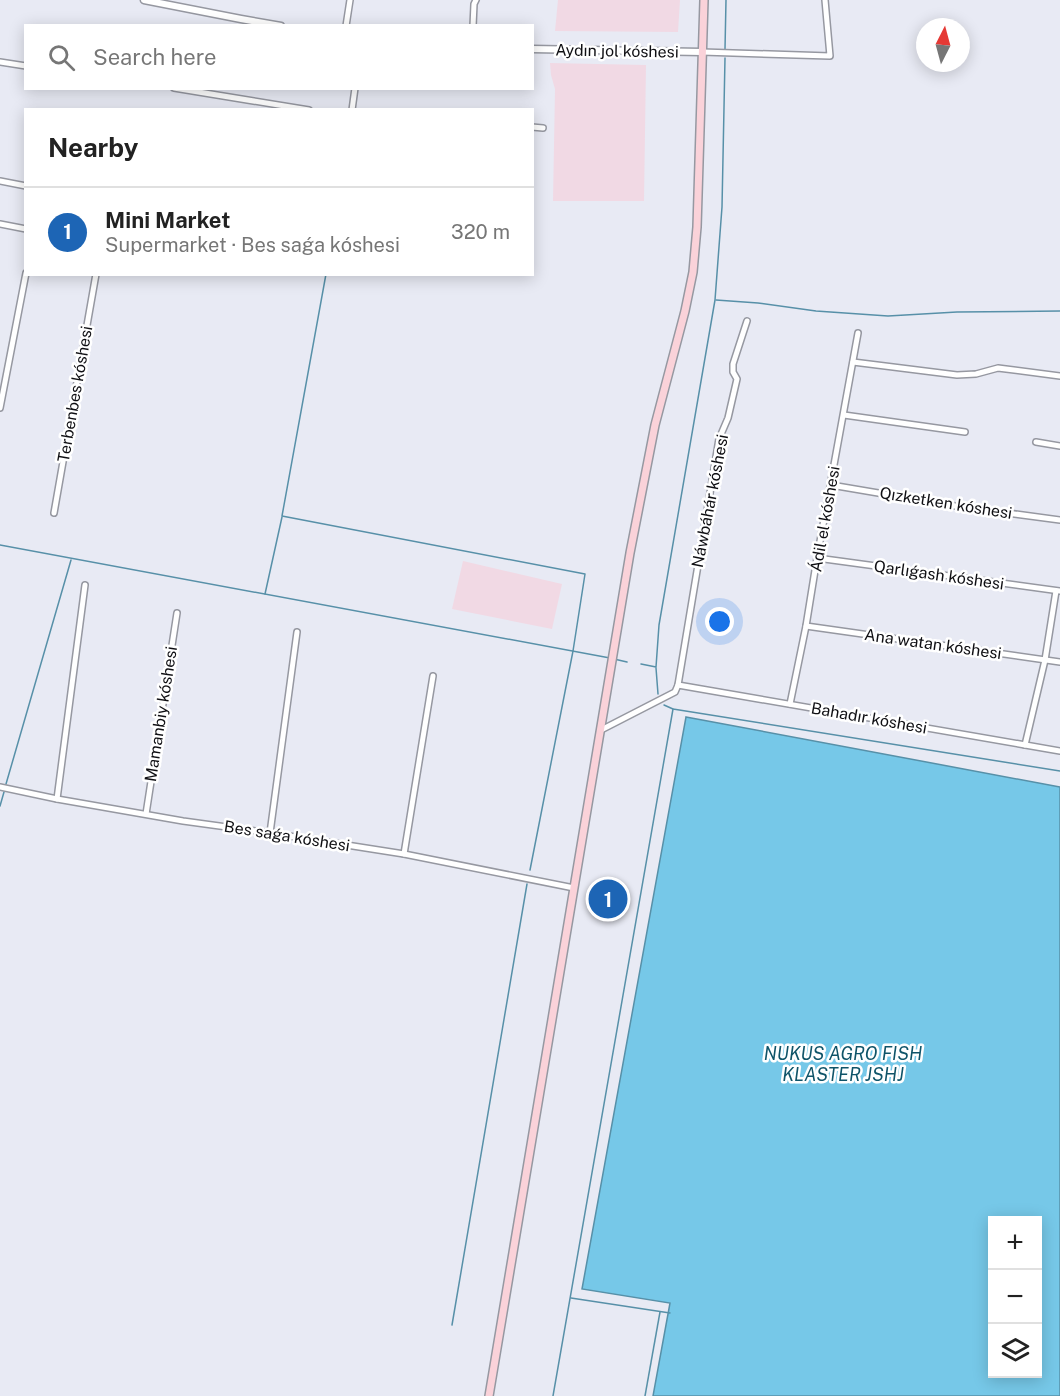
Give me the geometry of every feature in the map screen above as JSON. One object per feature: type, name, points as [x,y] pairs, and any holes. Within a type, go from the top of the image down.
[{"type":"main road","points":[[489,1396],[630,553],[655,425],[693,272],[697,227],[704,0]]},
{"type":"street","points":[[144,0],[270,24]]},
{"type":"street","points":[[346,24],[350,0]]},
{"type":"street","points":[[472,24],[476,0]]},
{"type":"street","points":[[702,52],[830,56],[825,0]]},
{"type":"street","name":"Aydın jol kóshesi","points":[[534,49],[702,52]]},
{"type":"street","points":[[0,62],[24,66]]},
{"type":"street","points":[[186,90],[297,108]]},
{"type":"street","points":[[352,108],[355,90]]},
{"type":"street","points":[[534,128],[543,128]]},
{"type":"street","points":[[0,181],[24,186]]},
{"type":"street","points":[[0,224],[24,229]]},
{"type":"street","points":[[0,408],[25,276]]},
{"type":"street","name":"Terbenbes kóshesi","points":[[54,513],[96,276]]},
{"type":"street","name":"Náwbáhár kóshesi","points":[[678,685],[719,439],[728,418],[737,379],[733,372],[733,364],[747,321]]},
{"type":"street","name":"Ádil el kóshesi","points":[[790,704],[858,333]]},
{"type":"street","points":[[853,362],[957,375],[976,374],[998,368],[1060,376]]},
{"type":"street","points":[[844,415],[965,432]]},
{"type":"street","points":[[1036,442],[1060,446]]},
{"type":"street","name":"Qızketken kóshesi","points":[[831,485],[956,506],[1060,520]]},
{"type":"street","name":"Qarlıǵash kóshesi","points":[[817,558],[1058,591]]},
{"type":"street","points":[[57,799],[85,585]]},
{"type":"street","points":[[1025,745],[1058,591]]},
{"type":"street","name":"Mamanbiy kóshesi","points":[[146,814],[177,614]]},
{"type":"street","name":"Ana watan kóshesi","points":[[806,626],[1060,662]]},
{"type":"street","points":[[270,833],[297,632]]},
{"type":"street","points":[[404,854],[433,676]]},
{"type":"street","points":[[601,730],[675,692],[678,685]]},
{"type":"street","name":"Bahadır kóshesi","points":[[678,685],[1060,751]]},
{"type":"street","name":"Bes saǵa kóshesi","points":[[0,787],[146,814],[404,854],[574,888]]},
{"type":"shaded area","points":[[558,0],[680,0],[678,32],[555,31]]},
{"type":"shaded area","points":[[550,63],[646,65],[644,201],[553,201],[555,89]]},
{"type":"shaded area","points":[[463,561],[562,584],[552,629],[452,609]]},
{"type":"water","name":"NUKUS AGRO FISH KLASTER JSHJ","points":[[686,717],[1060,787],[1060,1396],[653,1396],[670,1303],[582,1289]]},
{"type":"waterway","points":[[725,49],[726,0]]},
{"type":"waterway","points":[[641,664],[656,667],[659,625],[715,300],[722,207],[725,58]]},
{"type":"waterway","points":[[326,276],[282,516],[585,574],[573,651],[530,870]]},
{"type":"waterway","points":[[716,300],[888,316],[957,312],[1060,311]]},
{"type":"waterway","points":[[265,594],[282,517]]},
{"type":"waterway","points":[[0,545],[610,658]]},
{"type":"waterway","points":[[6,784],[71,560]]},
{"type":"waterway","points":[[614,659],[627,662]]},
{"type":"waterway","points":[[656,668],[658,694]]},
{"type":"waterway","points":[[664,705],[673,709],[1060,771]]},
{"type":"waterway","points":[[553,1396],[673,709]]},
{"type":"waterway","points":[[0,806],[4,792]]},
{"type":"waterway","points":[[452,1325],[527,884]]},
{"type":"waterway","points":[[571,1298],[670,1313]]},
{"type":"waterway","points":[[645,1396],[660,1312]]},
{"type":"place","name":"Mini Market","points":[[608,899]]}]
